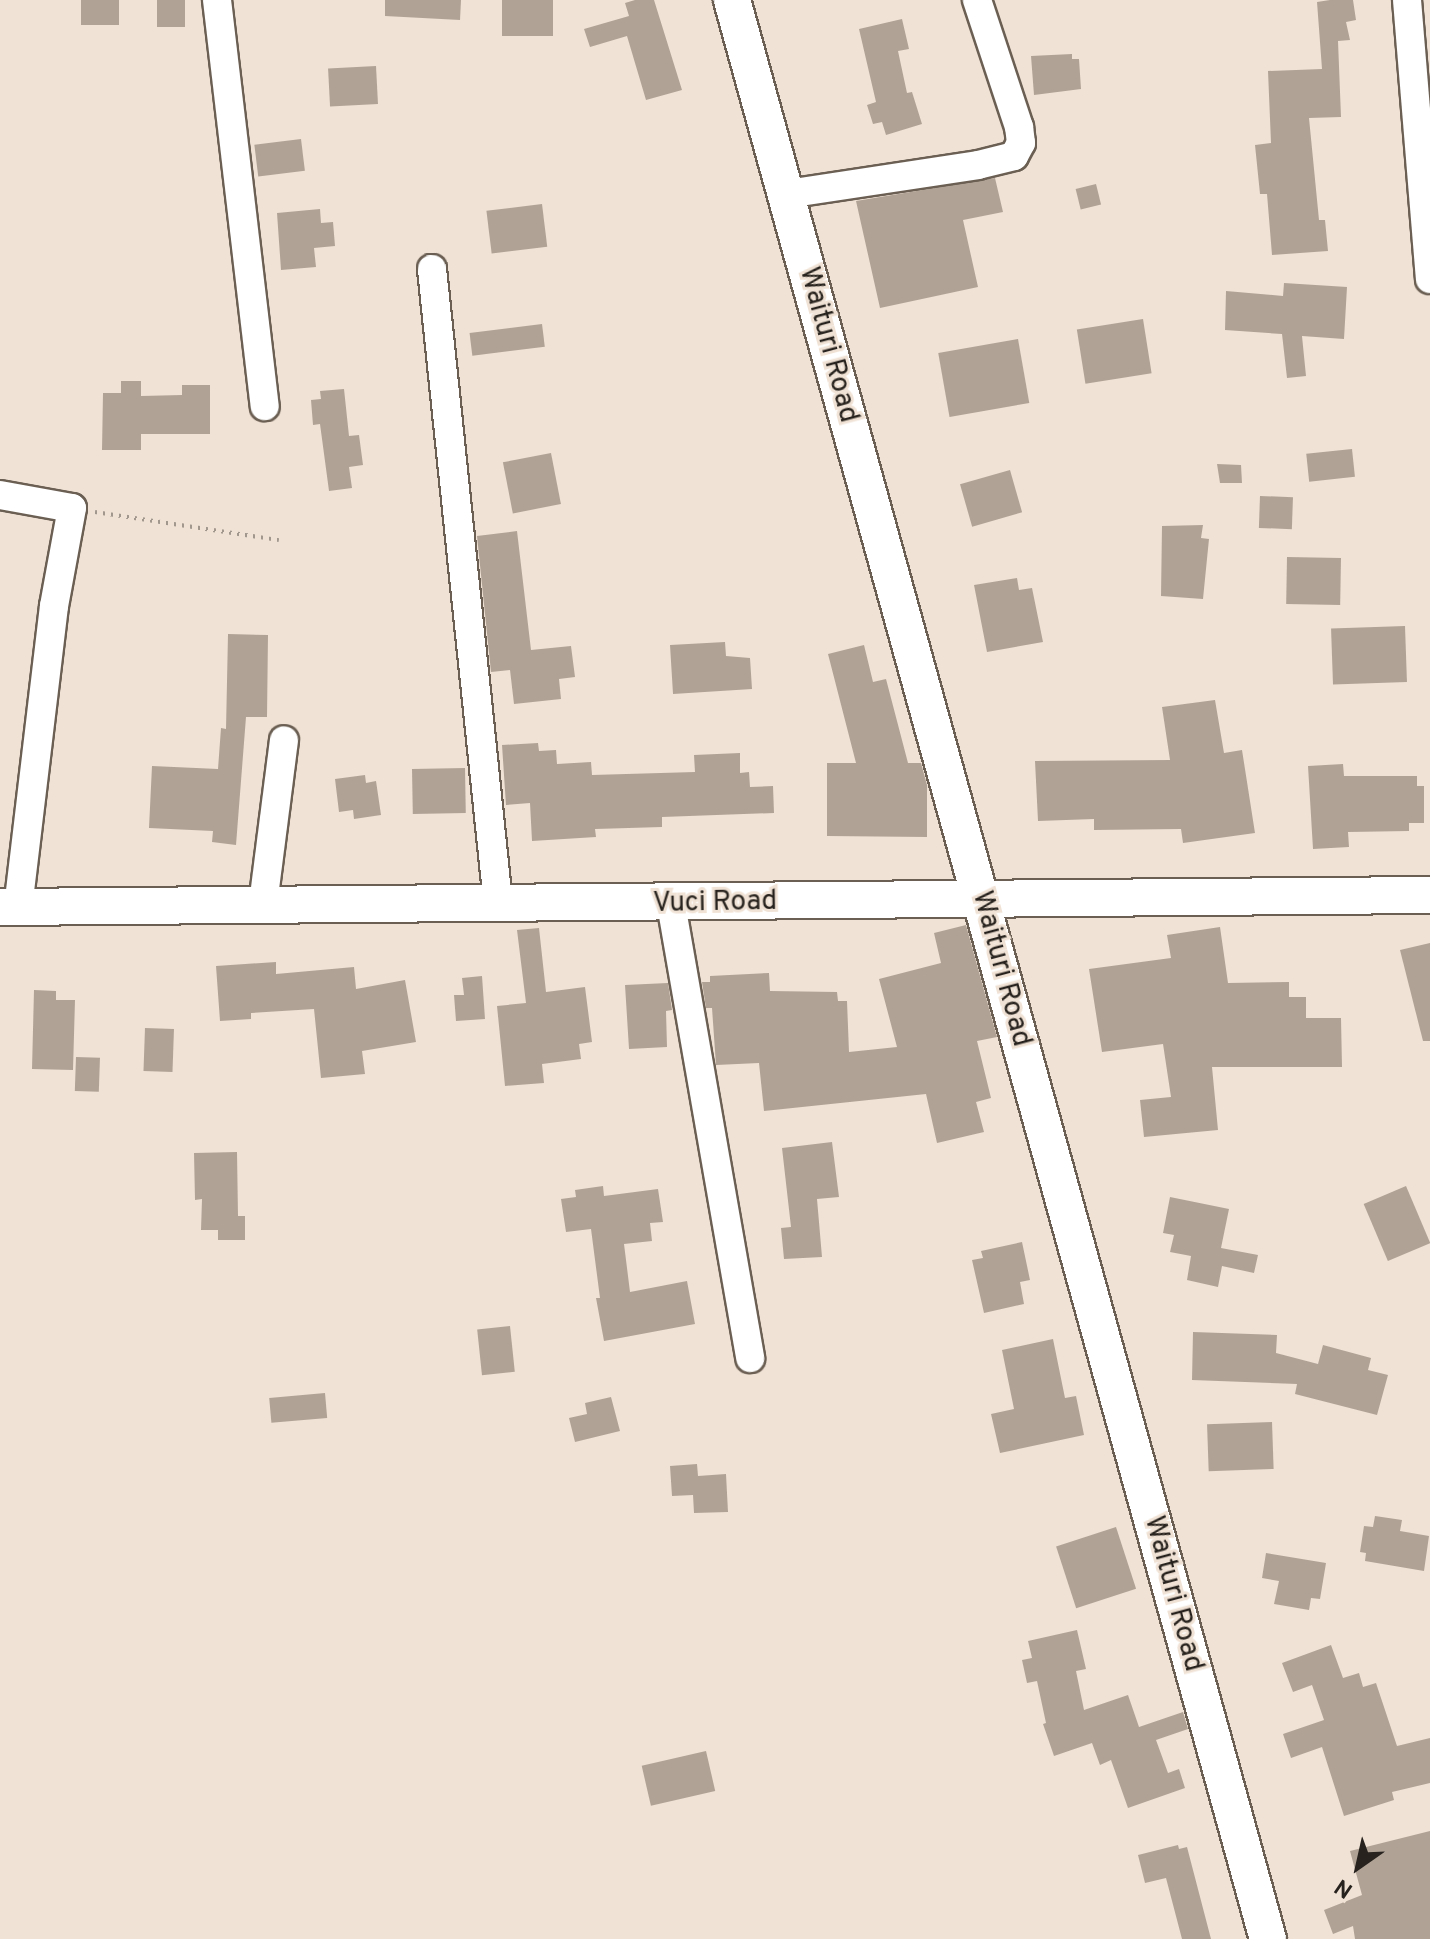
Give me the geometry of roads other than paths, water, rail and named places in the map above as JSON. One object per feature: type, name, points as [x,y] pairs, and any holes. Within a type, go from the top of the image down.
[{"type":"main road","name":"Waituri Road","points":[[732,0],[1268,1939]]},
{"type":"main road","name":"Vuci Road","points":[[9,907],[498,902],[671,904],[1430,895]]},
{"type":"street","points":[[217,0],[265,406]]},
{"type":"street","points":[[787,194],[988,163],[1014,156],[1021,143],[1019,127],[977,0]]},
{"type":"street","points":[[1407,0],[1430,279]]},
{"type":"street","points":[[432,269],[498,902]]},
{"type":"street","points":[[0,495],[72,508],[54,606],[9,907]]},
{"type":"street","points":[[263,904],[284,740]]},
{"type":"street","points":[[671,904],[750,1358]]}]
